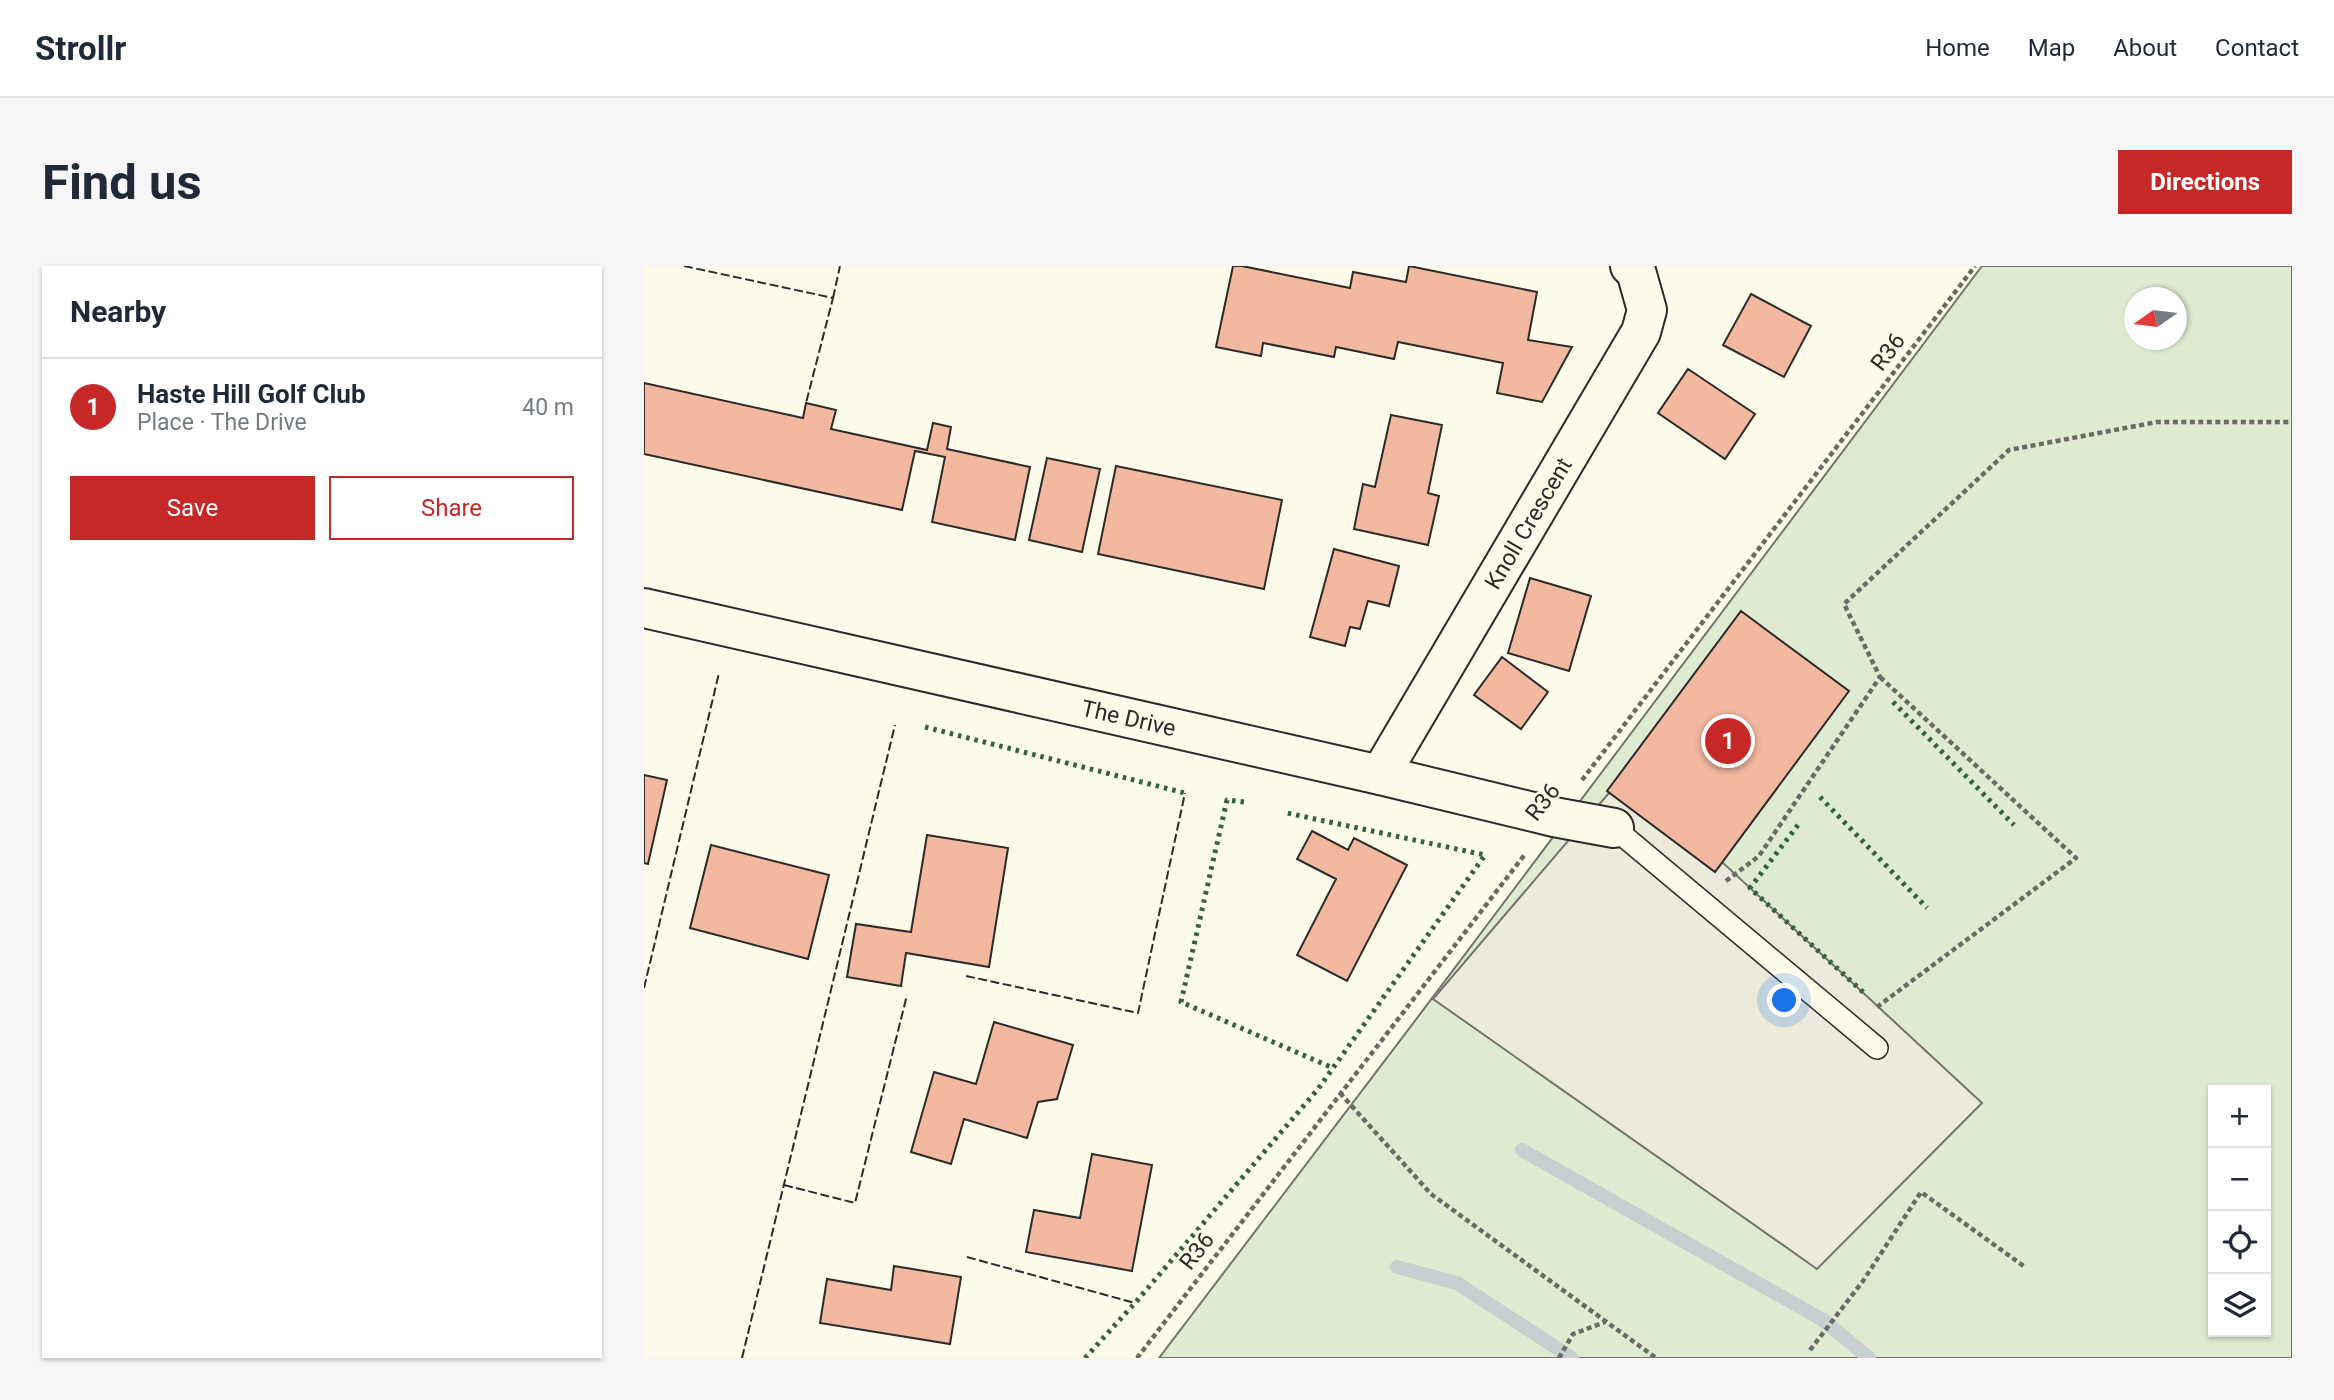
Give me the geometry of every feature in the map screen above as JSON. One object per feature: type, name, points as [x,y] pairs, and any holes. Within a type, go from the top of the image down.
[{"type":"street","name":"Knoll Crescent","points":[[1380,775],[1641,332],[1647,310],[1636,271],[1630,266]]},
{"type":"street","name":"The Drive","points":[[644,608],[1554,817],[1614,828]]},
{"type":"lane","points":[[1614,828],[1877,1048]]},
{"type":"path","name":"R36","points":[[1137,1358],[1975,266]]},
{"type":"path","points":[[1852,1026],[2076,858],[1880,677],[1844,604],[2009,450],[2157,422],[2292,422]]},
{"type":"path","points":[[1700,900],[1759,856],[1880,677]]},
{"type":"path","points":[[1340,1093],[1431,1194],[1656,1358]]},
{"type":"path","points":[[1810,1350],[1863,1281],[1921,1192],[2025,1267]]},
{"type":"path","points":[[1559,1358],[1573,1334],[1606,1321]]},
{"type":"green space","points":[[1982,266],[2292,266],[2292,1358],[1159,1358]]},
{"type":"shaded area","points":[[1626,773],[1982,1103],[1817,1269],[1433,999]]},
{"type":"building","points":[[1233,266],[1350,288],[1353,272],[1406,282],[1409,266],[1537,292],[1528,340],[1572,347],[1542,402],[1497,393],[1503,363],[1398,342],[1394,359],[1336,347],[1334,357],[1263,343],[1261,356],[1216,347]]},
{"type":"building","points":[[1751,294],[1811,326],[1784,377],[1723,345]]},
{"type":"building","points":[[1688,369],[1755,414],[1725,459],[1658,413]]},
{"type":"building","points":[[644,383],[803,418],[806,403],[836,410],[831,429],[927,450],[933,423],[951,427],[947,449],[1030,467],[1015,540],[932,522],[945,457],[915,451],[902,510],[644,454]]},
{"type":"building","points":[[1391,415],[1442,425],[1428,493],[1439,496],[1428,545],[1354,529],[1363,484],[1375,487]]},
{"type":"building","points":[[1047,458],[1100,469],[1082,552],[1029,540]]},
{"type":"building","points":[[1116,466],[1282,500],[1264,589],[1098,554]]},
{"type":"building","points":[[1334,549],[1399,566],[1389,606],[1368,601],[1360,629],[1350,627],[1345,646],[1310,637]]},
{"type":"building","points":[[1530,578],[1591,596],[1569,671],[1508,653]]},
{"type":"building","points":[[1741,611],[1849,691],[1715,872],[1607,791]]},
{"type":"building","points":[[1502,657],[1548,692],[1521,729],[1474,695]]},
{"type":"building","points":[[644,775],[667,780],[648,864],[644,863]]},
{"type":"building","points":[[1312,831],[1348,850],[1354,838],[1407,865],[1347,981],[1297,955],[1336,879],[1297,859]]},
{"type":"building","points":[[927,835],[1008,848],[989,967],[906,953],[901,986],[847,977],[856,924],[911,932]]},
{"type":"building","points":[[711,845],[829,875],[808,959],[690,928]]},
{"type":"building","points":[[994,1022],[1073,1045],[1057,1099],[1038,1102],[1027,1138],[964,1119],[951,1164],[911,1152],[934,1072],[976,1084]]},
{"type":"building","points":[[1092,1154],[1152,1165],[1132,1271],[1026,1252],[1034,1210],[1080,1218]]},
{"type":"building","points":[[894,1266],[961,1277],[950,1344],[820,1323],[827,1279],[891,1290]]},
{"type":"waterway","points":[[1522,1150],[1823,1320],[1869,1358]]},
{"type":"waterway","points":[[1397,1267],[1457,1283],[1572,1358]]},
{"type":"hedge","points":[[1893,702],[2014,825]]},
{"type":"hedge","points":[[925,727],[1185,793]]},
{"type":"hedge","points":[[1820,797],[1927,908]]},
{"type":"hedge","points":[[1244,802],[1227,800],[1181,1002],[1333,1068]]},
{"type":"hedge","points":[[1085,1358],[1318,1089],[1485,855],[1287,813]]},
{"type":"hedge","points":[[1798,825],[1750,888],[1864,993]]},
{"type":"fence","points":[[684,266],[833,298],[806,403]]},
{"type":"fence","points":[[833,298],[840,266]]},
{"type":"fence","points":[[644,988],[719,673]]},
{"type":"fence","points":[[742,1358],[895,725]]},
{"type":"fence","points":[[966,976],[1138,1013],[1185,793]]},
{"type":"fence","points":[[784,1185],[855,1203],[907,995]]},
{"type":"fence","points":[[967,1257],[1135,1303]]},
{"type":"place","name":"Haste Hill Golf Club","points":[[1728,741]]}]
